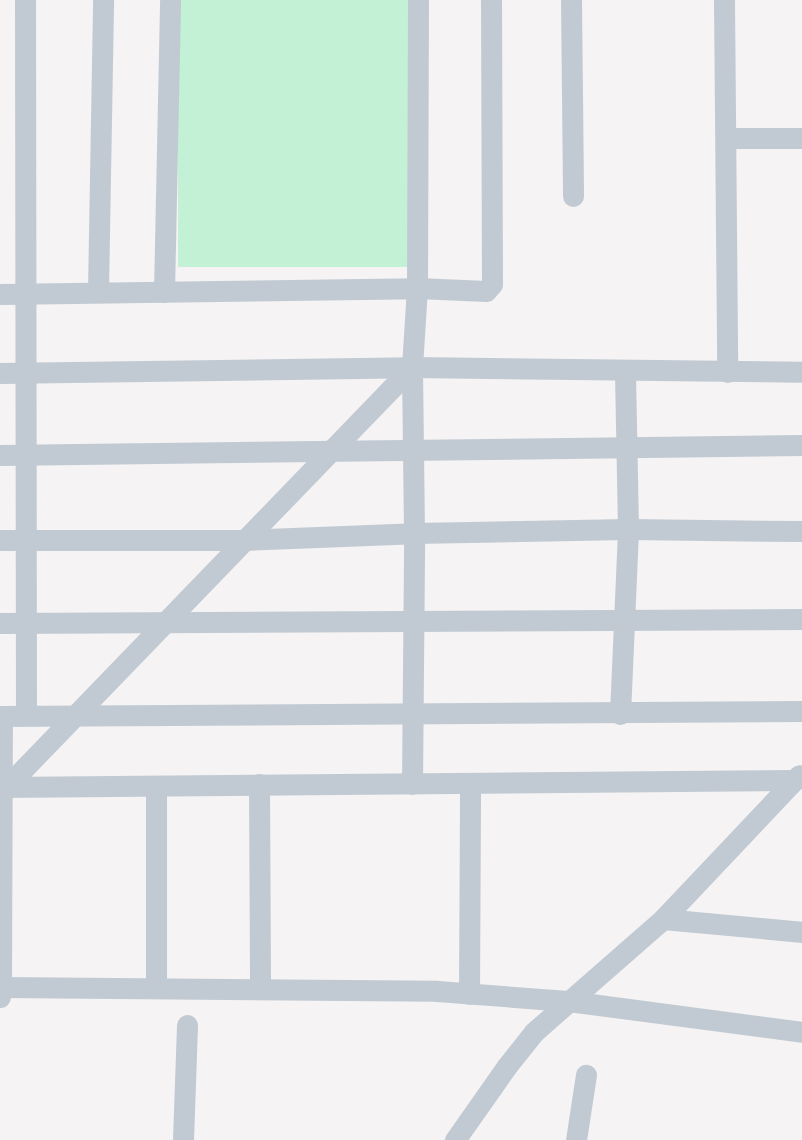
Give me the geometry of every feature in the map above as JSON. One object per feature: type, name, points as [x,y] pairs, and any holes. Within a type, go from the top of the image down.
[{"type":"street","points":[[25,0],[26,715]]},
{"type":"street","points":[[98,292],[103,0]]},
{"type":"street","points":[[164,292],[170,0]]},
{"type":"street","points":[[412,784],[414,533],[412,367],[417,288],[418,0]]},
{"type":"street","points":[[0,294],[417,288],[486,291],[492,284],[491,0]]},
{"type":"street","points":[[571,0],[573,196]]},
{"type":"street","points":[[724,0],[727,138],[727,372]]},
{"type":"street","points":[[727,138],[802,138]]},
{"type":"street","points":[[2,787],[75,716],[412,367]]},
{"type":"street","points":[[0,373],[412,367],[802,372]]},
{"type":"street","points":[[621,714],[627,529],[625,371]]},
{"type":"street","points":[[0,455],[802,445]]},
{"type":"street","points":[[0,540],[243,540],[414,533],[627,529],[802,531]]},
{"type":"street","points":[[0,623],[802,619]]},
{"type":"street","points":[[0,997],[1,716],[621,714],[802,711]]},
{"type":"street","points":[[2,787],[470,784],[798,776]]},
{"type":"street","points":[[454,1140],[534,1032],[663,919],[798,776]]},
{"type":"street","points":[[260,784],[260,989]]},
{"type":"street","points":[[469,994],[470,784]]},
{"type":"street","points":[[156,786],[156,988]]},
{"type":"street","points":[[663,919],[802,933]]},
{"type":"street","points":[[1,987],[437,990],[568,1001],[802,1032]]},
{"type":"street","points":[[183,1140],[187,1025]]},
{"type":"street","points":[[576,1140],[586,1075]]},
{"type":"green space","points":[[178,0],[410,0],[410,267],[178,267]]}]
